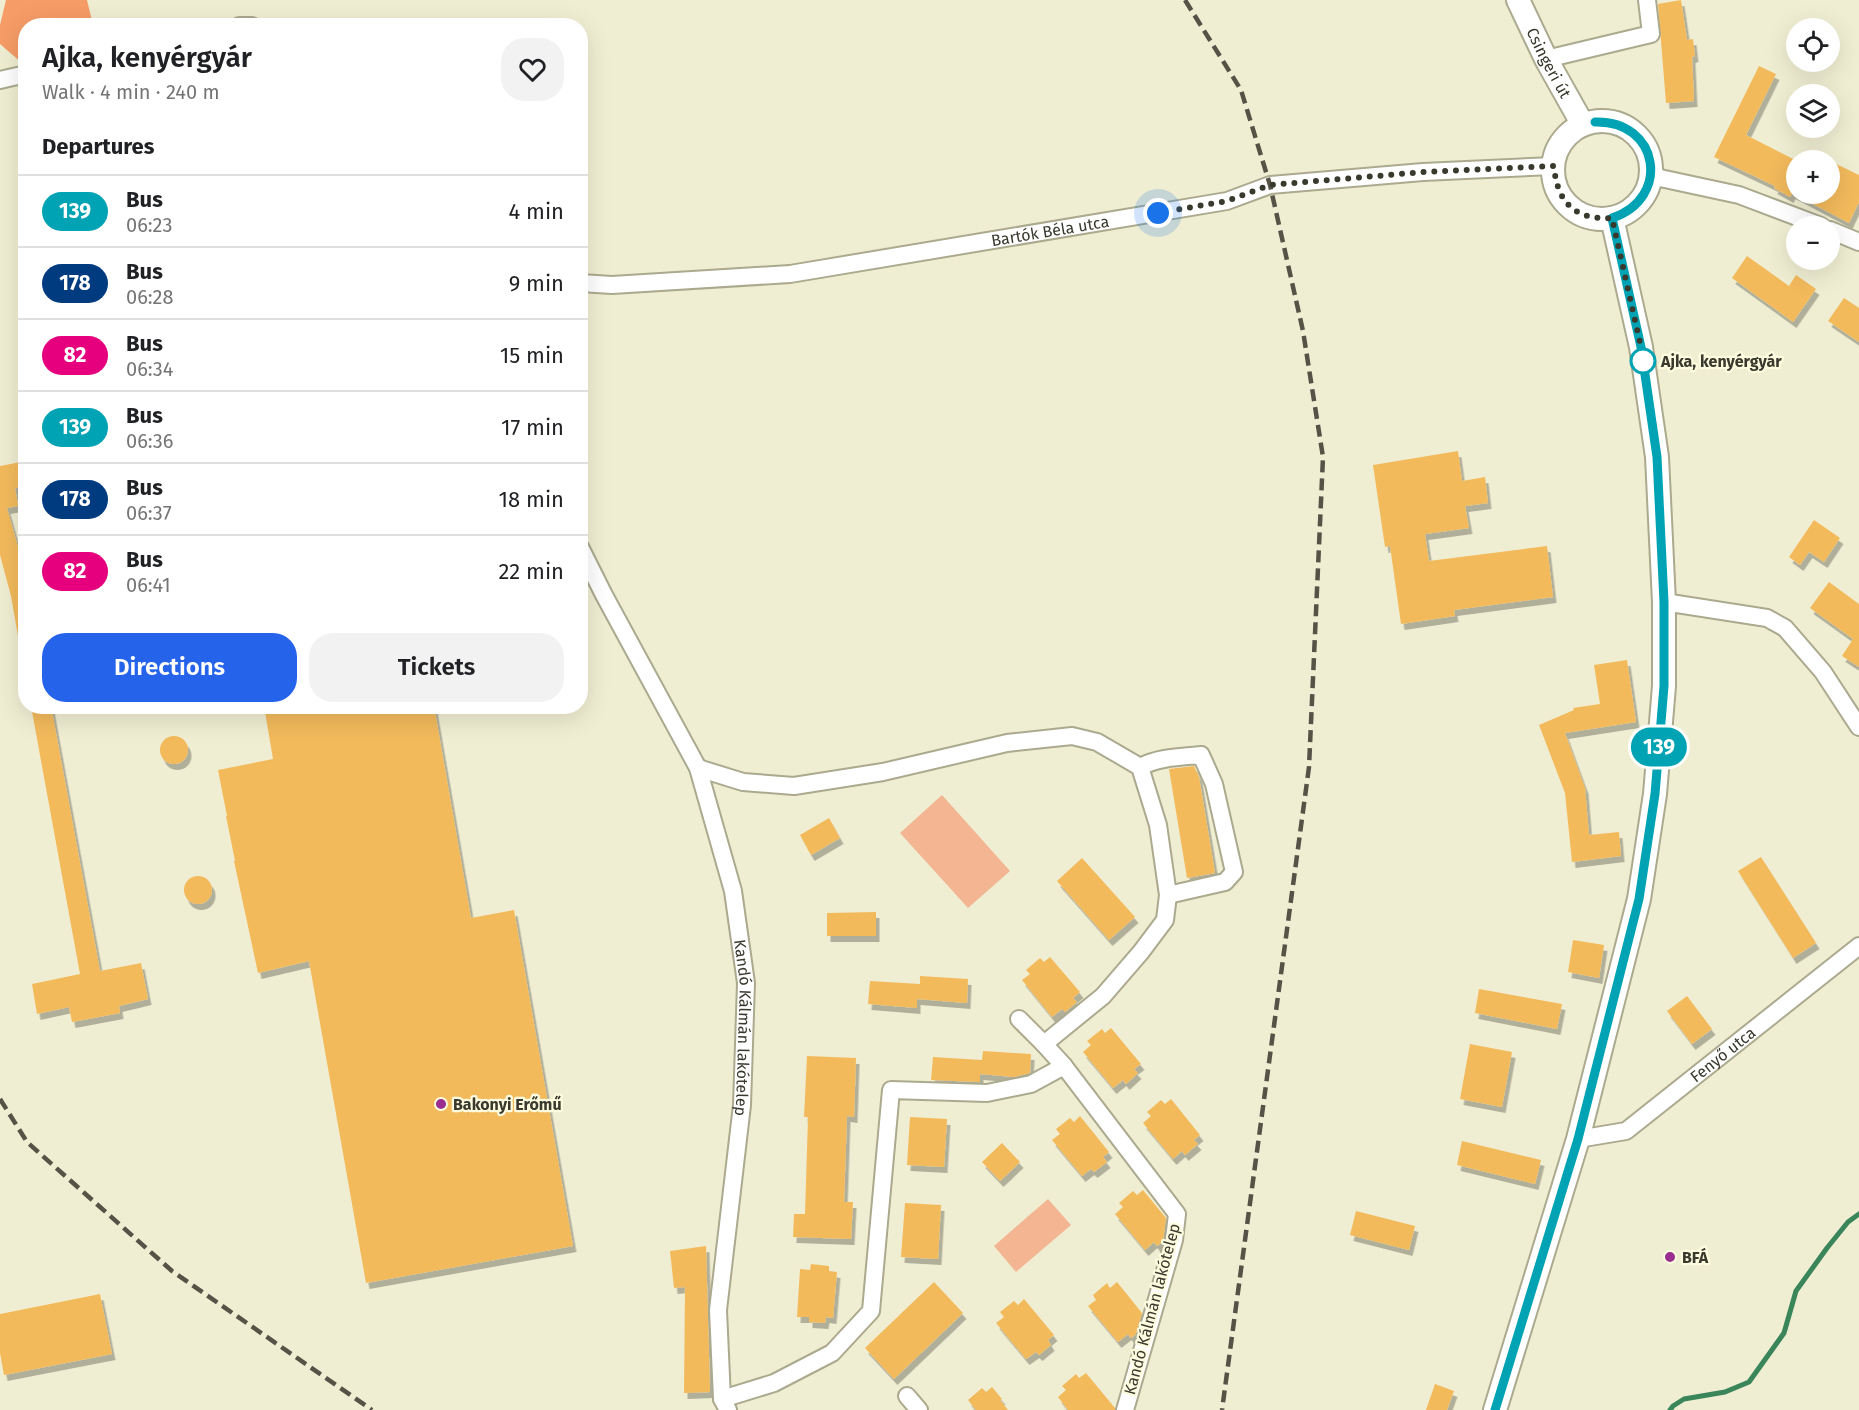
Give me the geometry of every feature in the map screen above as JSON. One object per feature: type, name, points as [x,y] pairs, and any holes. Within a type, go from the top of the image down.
[{"type":"main road","name":"Csingeri út","points":[[1518,0],[1546,59],[1583,125]]},
{"type":"main road","points":[[1607,121],[1619,124],[1639,138],[1646,148],[1650,159],[1649,184],[1635,207],[1624,214],[1612,218],[1596,219],[1582,215],[1570,207],[1560,195],[1555,181],[1554,166],[1557,153],[1562,142],[1583,125],[1607,121]]},
{"type":"main road","points":[[1495,1410],[1578,1139],[1639,899],[1655,794],[1664,686],[1664,602],[1657,457],[1641,347],[1612,218]]},
{"type":"street","points":[[1546,59],[1651,34],[1647,0]]},
{"type":"street","points":[[0,80],[18,76]]},
{"type":"street","name":"Bartók Béla utca","points":[[588,284],[612,285],[790,274],[1227,201],[1270,185],[1424,172],[1554,166]]},
{"type":"street","points":[[1651,172],[1660,178],[1738,195],[1794,216]]},
{"type":"street","points":[[1840,234],[1859,242]]},
{"type":"street","name":"Kandó Kálmán lakótelep","points":[[588,563],[698,768],[733,891],[746,982],[742,1105],[718,1310],[725,1405],[832,1353],[871,1311],[891,1090],[987,1093],[1031,1084],[1064,1066]]},
{"type":"street","points":[[1664,602],[1767,618],[1785,628],[1823,672],[1859,727]]},
{"type":"street","points":[[698,768],[743,782],[794,786],[883,772],[1007,743],[1072,736],[1097,742],[1140,766],[1158,825],[1168,895],[1165,920],[1103,996],[1044,1044]]},
{"type":"street","points":[[1140,766],[1172,758],[1201,755],[1214,784],[1234,873],[1225,882],[1168,895]]},
{"type":"street","name":"Fenyő utca","points":[[1578,1139],[1626,1131],[1859,946]]},
{"type":"street","name":"Kandó Kálmán lakótelep","points":[[1019,1019],[1064,1066],[1177,1214],[1174,1240],[1125,1410]]},
{"type":"street","points":[[907,1396],[920,1410]]},
{"type":"shaded area","points":[[6,0],[87,0],[91,18],[18,18],[18,60],[0,44],[0,25]]},
{"type":"shaded area","points":[[942,795],[1010,871],[968,908],[900,833]]},
{"type":"shaded area","points":[[1048,1199],[1071,1225],[1016,1272],[994,1246]]},
{"type":"building","points":[[1681,0],[1687,40],[1693,39],[1694,101],[1666,103],[1658,4]]},
{"type":"building","points":[[1759,66],[1776,74],[1746,135],[1786,155],[1786,195],[1774,188],[1775,186],[1714,157]]},
{"type":"building","points":[[1840,166],[1859,175],[1859,202],[1849,223],[1840,216],[1813,204],[1840,204]]},
{"type":"building","points":[[1747,256],[1789,286],[1796,275],[1816,289],[1793,322],[1732,278]]},
{"type":"building","points":[[1844,298],[1859,308],[1859,342],[1828,321]]},
{"type":"building","points":[[1458,451],[1462,481],[1485,477],[1488,503],[1465,506],[1469,528],[1425,534],[1429,561],[1547,546],[1553,597],[1454,610],[1455,616],[1401,624],[1390,546],[1385,547],[1373,465]]},
{"type":"building","points":[[18,463],[18,487],[15,488],[18,506],[7,508],[18,547],[18,636],[11,596],[0,555],[0,466]]},
{"type":"building","points":[[1814,520],[1840,538],[1824,562],[1809,552],[1800,565],[1789,557]]},
{"type":"building","points":[[1829,582],[1859,604],[1859,667],[1842,656],[1853,639],[1810,608]]},
{"type":"building","points":[[1627,660],[1636,722],[1565,733],[1585,788],[1589,835],[1619,832],[1621,856],[1572,862],[1565,793],[1539,725],[1574,710],[1573,708],[1600,704],[1594,665]]},
{"type":"building","points":[[32,714],[52,714],[100,971],[141,963],[148,999],[119,1006],[120,1013],[72,1022],[69,1007],[37,1014],[32,984],[80,974]]},
{"type":"building","name":"Bakonyi Erőmű","points":[[265,714],[435,714],[471,918],[514,910],[573,1246],[366,1283],[309,961],[258,973],[226,816],[218,770],[273,759]]},
{"type":"building","points":[[174,736],[184,740],[188,750],[184,760],[174,764],[164,760],[160,750],[164,740]]},
{"type":"building","points":[[1194,766],[1199,777],[1215,873],[1187,878],[1169,769]]},
{"type":"building","points":[[829,818],[840,838],[811,855],[800,835]]},
{"type":"building","points":[[1761,857],[1816,943],[1793,958],[1738,871]]},
{"type":"building","points":[[1082,858],[1135,917],[1109,940],[1057,881]]},
{"type":"building","points":[[198,876],[208,880],[212,890],[208,900],[198,904],[188,900],[184,890],[188,880]]},
{"type":"building","points":[[876,912],[876,936],[827,936],[827,913]]},
{"type":"building","points":[[1573,940],[1604,945],[1599,978],[1568,972]]},
{"type":"building","points":[[1050,957],[1080,992],[1073,998],[1077,1002],[1065,1012],[1062,1009],[1052,1017],[1022,980],[1030,974],[1026,970],[1040,958],[1044,962]]},
{"type":"building","points":[[920,976],[968,979],[967,1003],[917,999],[917,1008],[868,1004],[870,981],[920,984]]},
{"type":"building","points":[[1479,989],[1562,1004],[1557,1029],[1475,1013]]},
{"type":"building","points":[[1687,996],[1712,1029],[1692,1044],[1667,1011]]},
{"type":"building","points":[[1111,1028],[1141,1064],[1134,1069],[1138,1073],[1126,1084],[1123,1080],[1113,1088],[1083,1052],[1091,1045],[1087,1041],[1102,1029],[1105,1033]]},
{"type":"building","points":[[1470,1044],[1512,1052],[1502,1107],[1460,1099]]},
{"type":"building","points":[[983,1051],[1031,1054],[1030,1073],[1014,1077],[980,1074],[980,1082],[931,1080],[933,1057],[982,1060]]},
{"type":"building","points":[[807,1056],[856,1058],[854,1117],[847,1116],[844,1202],[853,1202],[851,1239],[793,1237],[794,1214],[805,1214],[808,1117],[804,1117]]},
{"type":"building","points":[[1171,1099],[1200,1135],[1194,1140],[1198,1144],[1185,1155],[1182,1151],[1173,1159],[1143,1123],[1151,1116],[1147,1112],[1161,1100],[1165,1104]]},
{"type":"building","points":[[1080,1116],[1109,1152],[1103,1157],[1107,1162],[1094,1172],[1091,1169],[1082,1176],[1052,1140],[1060,1134],[1056,1129],[1070,1118],[1074,1122]]},
{"type":"building","points":[[910,1117],[947,1119],[944,1167],[907,1165]]},
{"type":"building","points":[[1462,1141],[1541,1160],[1535,1184],[1457,1165]]},
{"type":"building","points":[[1002,1143],[1020,1162],[1000,1181],[982,1162]]},
{"type":"building","points":[[1143,1190],[1166,1218],[1163,1241],[1157,1246],[1154,1242],[1145,1250],[1115,1214],[1123,1207],[1119,1203],[1133,1191],[1137,1195]]},
{"type":"building","points":[[905,1203],[941,1205],[938,1259],[901,1257]]},
{"type":"building","points":[[1356,1211],[1415,1226],[1409,1250],[1350,1235]]},
{"type":"building","points":[[706,1246],[710,1392],[684,1393],[685,1287],[674,1288],[670,1251]]},
{"type":"building","points":[[811,1264],[829,1266],[829,1271],[837,1272],[833,1318],[826,1317],[825,1323],[809,1322],[809,1317],[797,1317],[800,1269],[810,1270]]},
{"type":"building","points":[[934,1282],[963,1313],[894,1379],[865,1348]]},
{"type":"building","points":[[1117,1282],[1142,1313],[1136,1334],[1131,1338],[1128,1334],[1118,1342],[1088,1306],[1096,1300],[1093,1295],[1107,1283],[1110,1288]]},
{"type":"building","points":[[100,1294],[112,1354],[4,1375],[0,1353],[0,1314]]},
{"type":"building","points":[[1024,1299],[1054,1335],[1048,1340],[1051,1345],[1039,1355],[1036,1352],[1026,1359],[996,1323],[1004,1317],[1000,1312],[1014,1301],[1018,1305]]},
{"type":"building","points":[[1086,1373],[1115,1410],[1068,1410],[1058,1397],[1066,1390],[1062,1386],[1076,1374],[1079,1378]]},
{"type":"building","points":[[1435,1384],[1454,1391],[1447,1410],[1426,1410]]},
{"type":"building","points":[[992,1387],[1008,1410],[976,1410],[968,1400],[982,1388],[986,1392]]},
{"type":"waterway","points":[[1670,1410],[1684,1399],[1725,1392],[1749,1382],[1784,1333],[1796,1291],[1848,1222],[1859,1214]]},
{"type":"railway","points":[[1185,0],[1241,90],[1270,185],[1303,331],[1323,457],[1309,767],[1222,1410]]},
{"type":"railway","points":[[0,1099],[27,1142],[172,1271],[372,1410]]},
{"type":"bus line","name":"139","points":[[1495,1410],[1578,1139],[1639,899],[1655,794],[1664,686],[1664,602],[1657,457],[1641,347],[1612,218],[1635,207],[1643,196],[1649,184],[1650,159],[1646,148],[1630,130],[1607,121],[1595,122]]},
{"type":"place","name":"Ajka, kenyérgyár","points":[[1643,361]]},
{"type":"place","name":"Bakonyi Erőmű","points":[[441,1104]]},
{"type":"place","name":"BFÁ","points":[[1670,1257]]},
{"type":"route","points":[[1158,213],[1227,201],[1270,185],[1424,172],[1554,166],[1555,181],[1560,195],[1570,207],[1582,215],[1596,219],[1612,218],[1644,369],[1643,361]]}]
